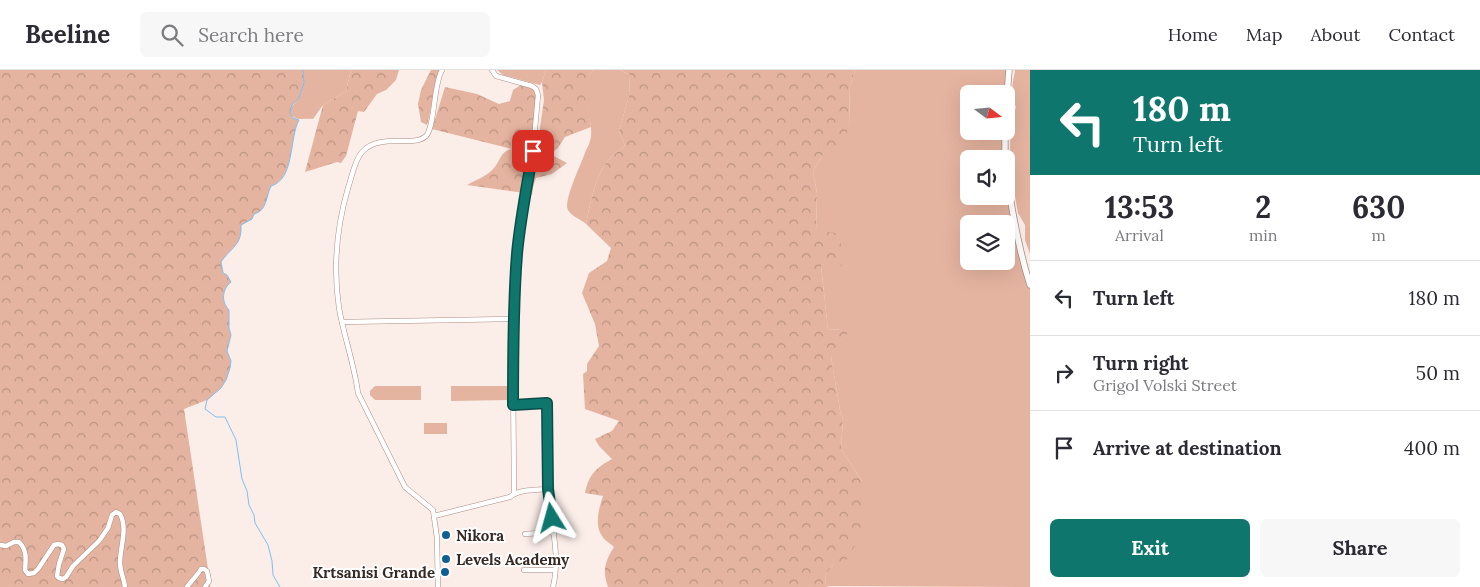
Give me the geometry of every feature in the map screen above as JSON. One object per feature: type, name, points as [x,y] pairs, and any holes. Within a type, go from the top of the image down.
[{"type":"main road","points":[[1008,85],[1009,70]]},
{"type":"main road","points":[[1011,205],[1030,285]]},
{"type":"street","points":[[438,587],[433,510],[405,487],[358,393],[356,376],[339,308],[336,278],[338,240],[343,205],[356,162],[362,152],[376,143],[420,140],[426,136],[430,130],[435,93],[442,70]]},
{"type":"street","points":[[492,70],[496,76],[532,86],[536,89],[538,95],[533,151],[517,256],[514,319],[514,494]]},
{"type":"street","points":[[342,322],[514,319]]},
{"type":"street","points":[[513,405],[547,403],[548,489],[554,532],[555,570],[553,587]]},
{"type":"street","points":[[434,516],[510,497],[514,494],[548,489]]},
{"type":"street","points":[[0,544],[6,546],[14,542],[20,542],[25,551],[25,570],[28,574],[34,574],[38,570],[54,545],[62,545],[64,549],[56,576],[62,579],[99,541],[108,528],[112,515],[116,512],[122,517],[123,537],[120,565],[124,587]]},
{"type":"street","points":[[525,534],[554,532]]},
{"type":"street","points":[[187,587],[198,576],[201,569],[207,571],[209,581],[205,587]]},
{"type":"street","points":[[524,570],[555,570]]},
{"type":"green space","points":[[0,70],[303,70],[304,83],[299,98],[292,105],[290,113],[293,118],[299,120],[288,166],[279,182],[271,186],[266,203],[261,210],[254,214],[252,219],[241,225],[238,242],[221,262],[223,273],[227,275],[231,282],[224,292],[226,307],[229,310],[231,335],[227,351],[231,361],[226,380],[221,388],[207,400],[184,409],[208,569],[211,577],[210,587],[0,587]]},
{"type":"green space","points":[[303,70],[351,70],[346,91],[323,105],[313,119],[297,119],[290,113],[301,92]]},
{"type":"green space","points":[[351,70],[399,70],[396,80],[386,90],[377,94],[364,112],[358,111],[346,156],[341,163],[337,162],[305,172],[323,105],[346,91]]},
{"type":"green space","points":[[431,70],[440,70],[427,125],[421,122],[418,104],[421,90]]},
{"type":"green space","points":[[497,70],[546,70],[540,85],[503,75]]},
{"type":"green space","points":[[546,70],[593,70],[579,91],[586,99],[585,103],[591,127],[565,137],[558,148],[550,154],[567,163],[552,174],[536,178],[532,195],[530,194],[544,100],[542,82]]},
{"type":"green space","points":[[593,70],[620,70],[630,75],[629,96],[619,131],[625,145],[607,161],[601,171],[593,193],[586,224],[568,210],[567,205],[570,190],[591,136],[588,112],[578,91]]},
{"type":"green space","points":[[620,70],[855,70],[850,86],[849,126],[843,145],[824,153],[813,171],[817,193],[816,230],[836,233],[845,253],[842,266],[826,263],[821,266],[828,330],[843,329],[850,332],[843,337],[848,338],[850,348],[841,348],[839,356],[831,357],[843,419],[841,449],[862,481],[864,512],[861,535],[844,564],[834,564],[825,575],[826,586],[830,587],[608,587],[605,566],[614,547],[603,537],[598,527],[599,511],[603,496],[585,493],[594,472],[612,459],[595,439],[612,431],[619,421],[585,409],[583,374],[587,371],[587,364],[599,346],[595,324],[582,293],[589,273],[607,261],[611,248],[586,224],[593,193],[601,171],[607,161],[625,145],[619,131],[629,96],[630,75]]},
{"type":"green space","points":[[855,70],[1010,70],[1009,85],[960,85],[960,140],[1006,140],[1005,150],[960,150],[960,205],[1012,205],[1014,215],[960,215],[960,270],[1015,270],[1015,225],[1030,288],[1030,587],[826,586],[825,575],[834,564],[862,481],[841,449],[843,419],[831,357],[843,338],[843,329],[828,330],[821,266],[826,262],[816,231],[817,193],[813,171],[824,153],[849,126],[850,86]]},
{"type":"green space","points":[[1015,70],[1030,70],[1030,254],[1025,240],[1025,225],[1018,213],[1015,196],[1015,150],[1010,150],[1010,140],[1015,140],[1016,107],[1015,85],[1013,85]]},
{"type":"green space","points":[[521,85],[536,89],[537,109],[533,151],[519,150],[528,155],[524,193],[467,185],[491,171],[503,154],[512,149],[432,129],[445,87],[477,94],[499,104],[510,101],[513,90]]},
{"type":"green space","points":[[375,386],[421,386],[421,400],[375,400],[370,395],[370,391]]},
{"type":"green space","points":[[451,386],[507,386],[508,400],[451,401]]},
{"type":"green space","points":[[424,423],[447,423],[447,434],[424,434]]},
{"type":"waterway","points":[[280,587],[273,575],[268,545],[255,523],[254,515],[249,505],[247,491],[242,479],[236,440],[225,417],[216,417],[205,409],[207,400],[221,388],[226,380],[231,361],[227,351],[231,335],[229,310],[224,299],[224,292],[231,282],[227,275],[223,273],[221,262],[238,242],[241,225],[252,219],[254,214],[261,210],[266,203],[271,186],[279,182],[288,167],[299,120],[293,118],[290,113],[292,105],[299,98],[304,83],[303,70]]},
{"type":"place","name":"Nikora","points":[[446,535]]},
{"type":"place","name":"Levels Academy","points":[[446,559]]},
{"type":"place","name":"Krtsanisi Grande","points":[[445,572]]},
{"type":"route","points":[[533,151],[517,256],[513,405],[547,403],[548,489],[552,518]]}]
